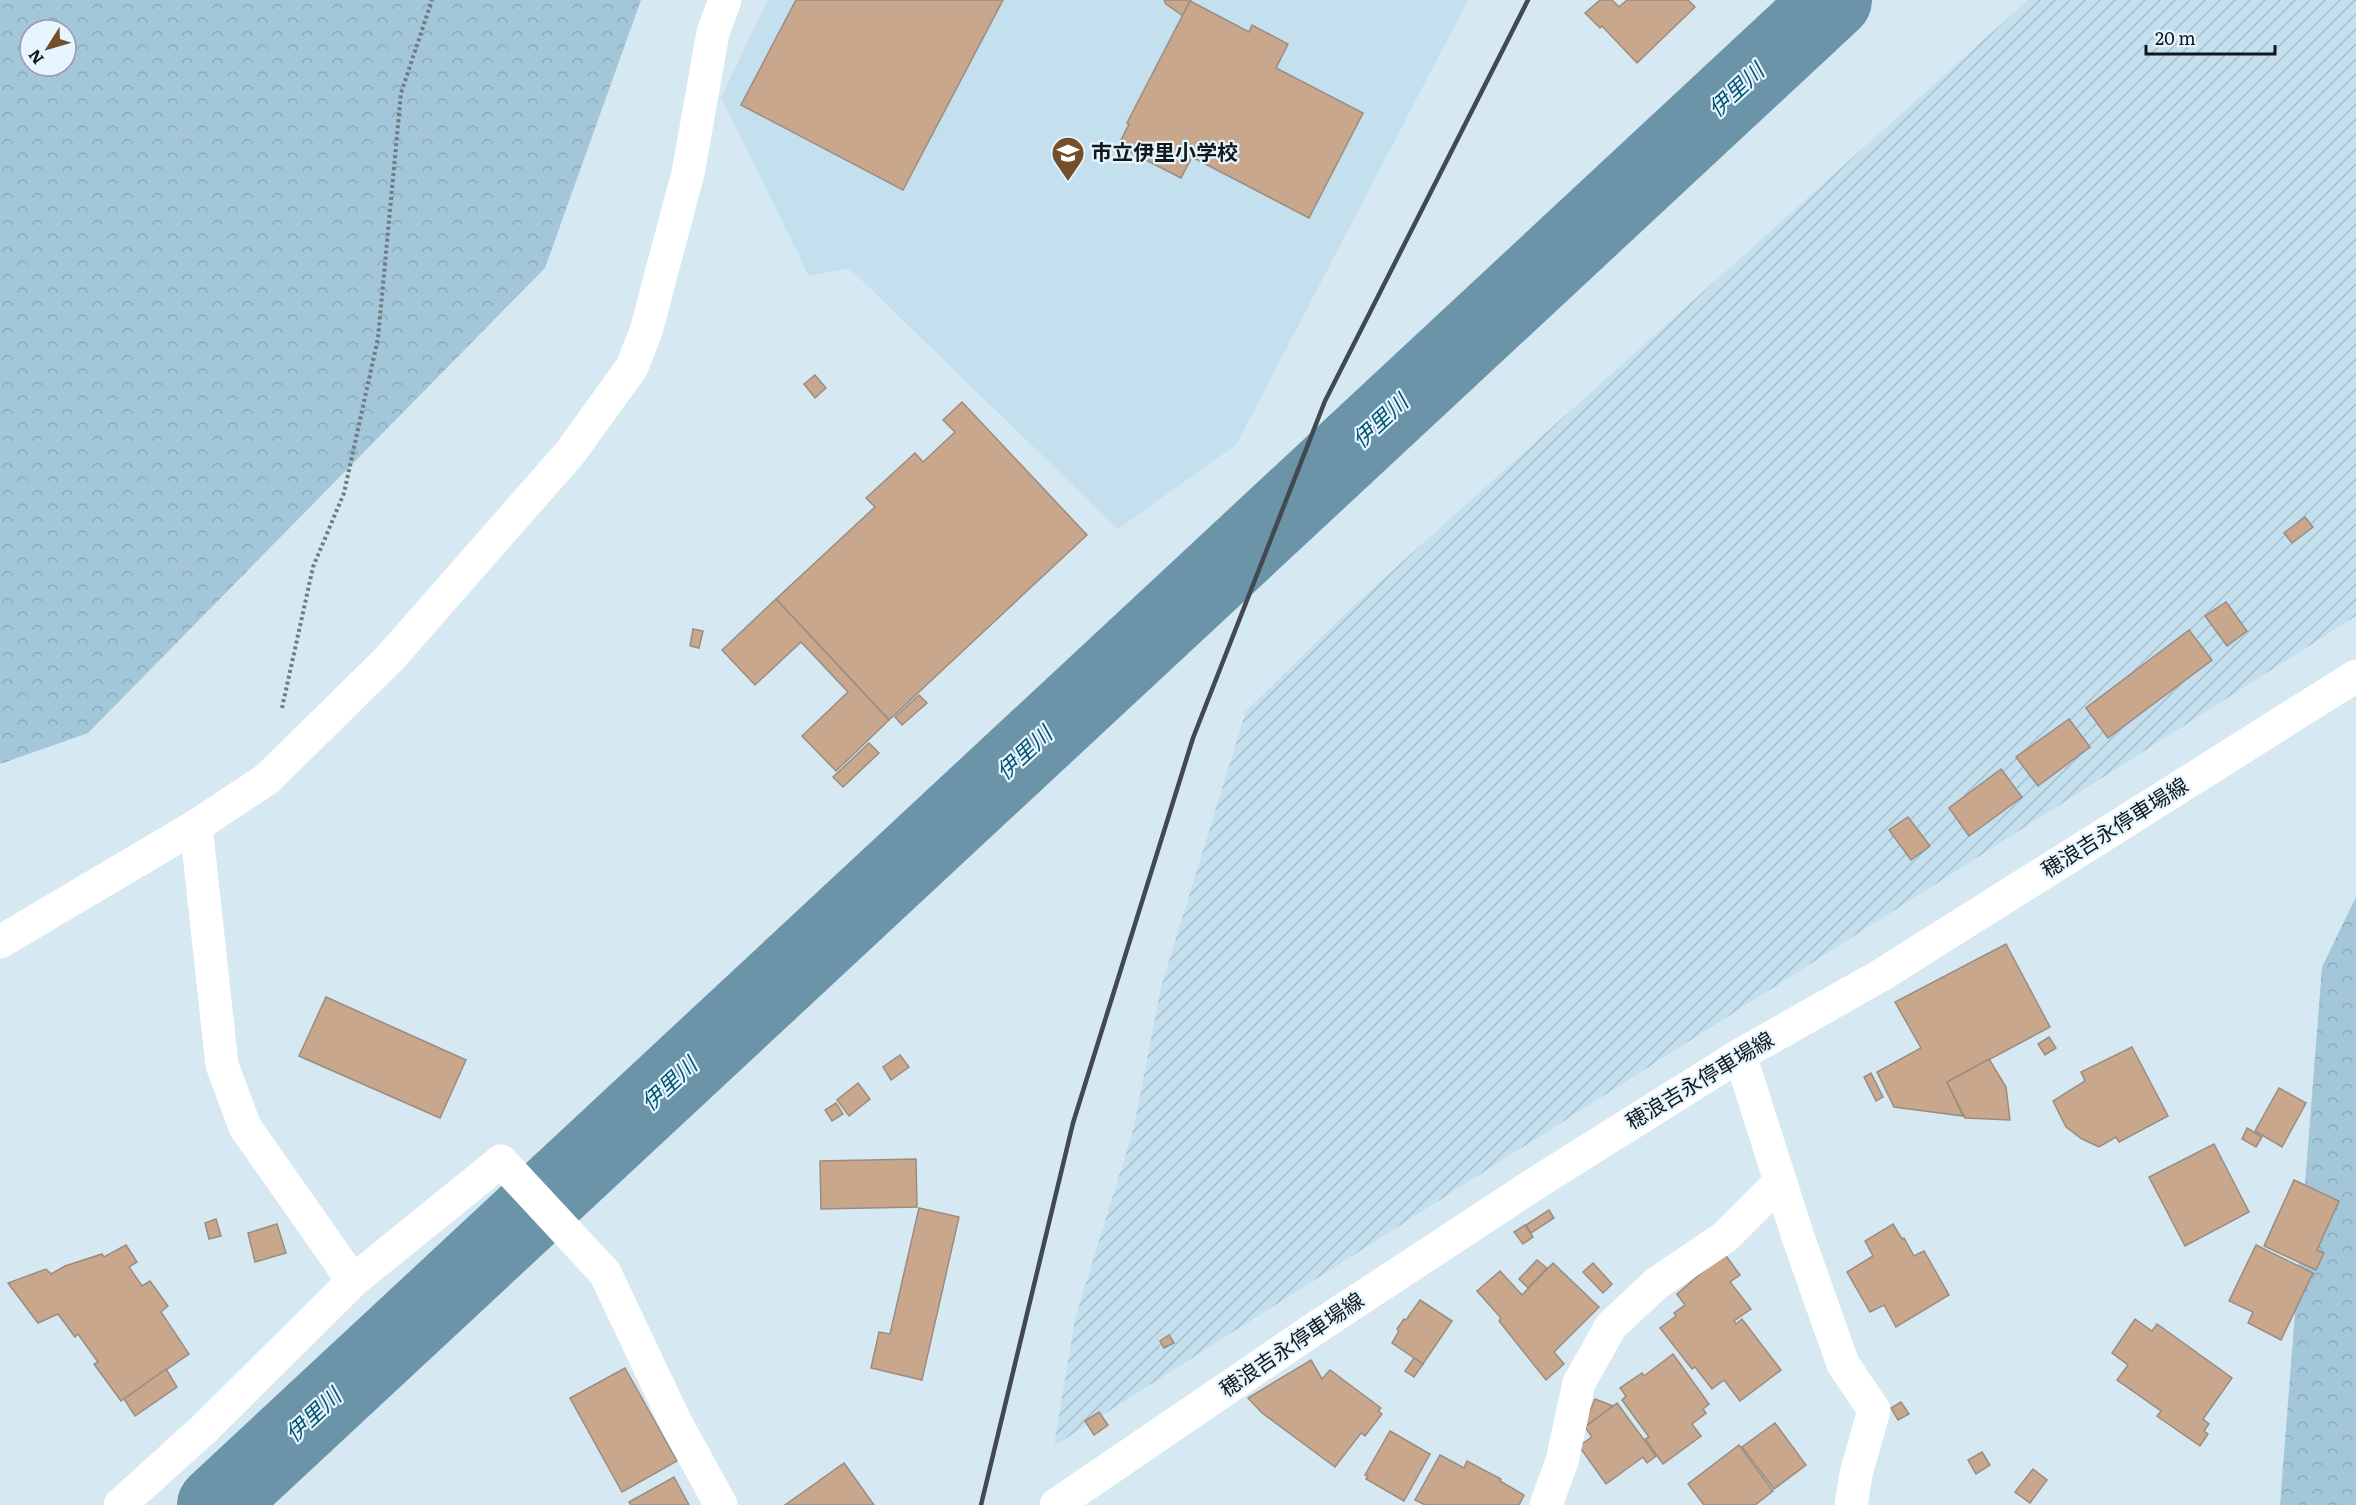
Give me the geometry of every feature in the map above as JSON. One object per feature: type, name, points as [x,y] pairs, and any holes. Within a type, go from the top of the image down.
[{"type":"street","points":[[0,942],[196,826],[267,779],[390,658],[570,453],[632,367],[646,331],[688,173],[714,33],[725,0]]},
{"type":"street","name":"穂浪吉永停車場線","points":[[1056,1505],[1314,1329],[1544,1178],[1740,1055],[1893,968],[2356,676]]},
{"type":"street","points":[[196,826],[222,1065],[245,1127],[353,1281]]},
{"type":"street","points":[[1740,1055],[1780,1182],[1843,1364],[1874,1410],[1856,1474],[1851,1505]]},
{"type":"street","points":[[120,1505],[206,1427],[353,1281],[501,1161],[605,1273],[676,1423],[721,1505]]},
{"type":"street","points":[[1546,1505],[1562,1461],[1579,1383],[1611,1326],[1658,1283],[1725,1237],[1780,1182]]},
{"type":"path","points":[[282,712],[313,567],[344,493],[378,338],[401,93],[432,0]]},
{"type":"shaded area","name":"市立伊里小学校","points":[[768,0],[1468,0],[1236,445],[1118,529],[849,268],[809,276],[721,97]]},
{"type":"shaded area","points":[[2028,0],[2356,0],[2356,616],[1054,1446],[1075,1319],[1134,1127],[1161,987],[1246,711],[1363,597]]},
{"type":"green space","points":[[0,0],[641,0],[545,268],[88,733],[0,764]]},
{"type":"green space","points":[[2356,897],[2356,1505],[2280,1505],[2322,967]]},
{"type":"building","points":[[796,0],[1003,0],[903,190],[741,105]]},
{"type":"building","points":[[1164,0],[1191,0],[1183,16]]},
{"type":"building","points":[[1600,0],[1612,0],[1619,7],[1627,0],[1688,0],[1695,7],[1637,63],[1602,26],[1600,28],[1585,13]]},
{"type":"building","points":[[1190,1],[1249,32],[1252,25],[1288,44],[1276,68],[1363,113],[1309,218],[1192,157],[1181,178],[1118,146],[1129,124],[1127,123]]},
{"type":"building","points":[[815,375],[826,388],[815,398],[804,384]]},
{"type":"building","points":[[962,402],[1087,535],[889,720],[776,599],[875,507],[866,498],[915,453],[923,462],[955,432],[943,420]]},
{"type":"building","points":[[2305,517],[2313,527],[2292,543],[2284,533]]},
{"type":"building","points":[[776,599],[889,720],[836,771],[802,736],[848,692],[801,642],[755,685],[722,650]]},
{"type":"building","points":[[2226,602],[2247,631],[2227,646],[2205,616]]},
{"type":"building","points":[[693,629],[703,631],[699,648],[690,646]]},
{"type":"building","points":[[2189,630],[2212,660],[2108,738],[2086,708]]},
{"type":"building","points":[[919,695],[927,703],[902,725],[895,717]]},
{"type":"building","points":[[2069,719],[2090,747],[2038,786],[2016,757]]},
{"type":"building","points":[[869,743],[879,753],[843,787],[833,777]]},
{"type":"building","points":[[2001,769],[2022,797],[1969,836],[1949,808]]},
{"type":"building","points":[[1908,817],[1930,846],[1911,860],[1889,830]]},
{"type":"building","points":[[2006,944],[2050,1027],[1947,1082],[1963,1116],[1894,1107],[1877,1072],[1921,1048],[1895,1002]]},
{"type":"building","points":[[326,997],[466,1060],[440,1118],[299,1056]]},
{"type":"building","points":[[2049,1037],[2056,1048],[2045,1055],[2038,1044]]},
{"type":"building","points":[[2132,1047],[2168,1116],[2119,1142],[2116,1137],[2099,1147],[2082,1139],[2066,1127],[2053,1101],[2085,1081],[2081,1072]]},
{"type":"building","points":[[900,1055],[909,1067],[891,1080],[883,1067]]},
{"type":"building","points":[[1989,1059],[2006,1087],[2010,1120],[1965,1118],[1947,1082]]},
{"type":"building","points":[[1871,1073],[1883,1097],[1876,1101],[1864,1077]]},
{"type":"building","points":[[858,1083],[870,1099],[849,1116],[837,1100]]},
{"type":"building","points":[[2279,1088],[2306,1103],[2282,1147],[2255,1131]]},
{"type":"building","points":[[836,1103],[843,1114],[832,1121],[825,1110]]},
{"type":"building","points":[[2247,1128],[2262,1137],[2256,1147],[2242,1139]]},
{"type":"building","points":[[2214,1144],[2249,1212],[2185,1246],[2149,1177]]},
{"type":"building","points":[[916,1159],[917,1207],[821,1209],[820,1161]]},
{"type":"building","points":[[2294,1180],[2339,1201],[2317,1250],[2324,1253],[2316,1270],[2264,1246]]},
{"type":"building","points":[[919,1208],[959,1217],[922,1380],[871,1368],[879,1332],[890,1334]]},
{"type":"building","points":[[1549,1210],[1554,1218],[1531,1233],[1526,1225]]},
{"type":"building","points":[[216,1219],[221,1236],[209,1239],[205,1223]]},
{"type":"building","points":[[277,1224],[286,1253],[255,1262],[248,1233]]},
{"type":"building","points":[[1893,1224],[1914,1256],[1924,1251],[1949,1295],[1896,1327],[1884,1305],[1870,1312],[1847,1272],[1873,1256],[1865,1241]]},
{"type":"building","points":[[1525,1225],[1533,1237],[1523,1244],[1514,1232]]},
{"type":"building","points":[[126,1245],[137,1262],[129,1267],[142,1286],[150,1281],[168,1306],[161,1312],[189,1354],[121,1401],[94,1364],[98,1362],[78,1334],[75,1337],[58,1314],[38,1323],[8,1283],[46,1269],[51,1274],[65,1266],[102,1254],[104,1257]]},
{"type":"building","points":[[2256,1245],[2313,1273],[2281,1340],[2248,1323],[2253,1312],[2229,1301]]},
{"type":"building","points":[[1724,1253],[1740,1275],[1730,1282],[1751,1309],[1734,1321],[1736,1324],[1742,1319],[1781,1370],[1740,1401],[1724,1380],[1712,1389],[1695,1367],[1692,1369],[1660,1328],[1676,1316],[1674,1313],[1685,1305],[1677,1294]]},
{"type":"building","points":[[1537,1260],[1547,1268],[1528,1288],[1519,1279]]},
{"type":"building","points":[[1553,1263],[1599,1307],[1554,1352],[1564,1364],[1546,1380],[1499,1321],[1501,1318],[1477,1291],[1500,1271],[1522,1295]]},
{"type":"building","points":[[1593,1263],[1612,1284],[1603,1293],[1583,1272]]},
{"type":"building","points":[[1420,1300],[1452,1321],[1423,1364],[1392,1343],[1399,1331],[1397,1329]]},
{"type":"building","points":[[2135,1319],[2152,1331],[2157,1324],[2232,1378],[2203,1419],[2209,1424],[2204,1431],[2208,1434],[2200,1446],[2157,1416],[2161,1411],[2117,1380],[2128,1365],[2112,1353]]},
{"type":"building","points":[[1169,1335],[1174,1343],[1164,1348],[1160,1341]]},
{"type":"building","points":[[1673,1354],[1709,1404],[1703,1409],[1706,1413],[1692,1424],[1701,1436],[1663,1464],[1645,1439],[1649,1437],[1622,1400],[1626,1396],[1620,1388],[1642,1373],[1644,1376]]},
{"type":"building","points":[[1414,1358],[1423,1364],[1414,1377],[1405,1371]]},
{"type":"building","points":[[1311,1360],[1322,1379],[1330,1370],[1381,1408],[1378,1411],[1382,1414],[1365,1436],[1361,1433],[1335,1467],[1262,1413],[1248,1398]]},
{"type":"building","points":[[625,1368],[677,1461],[622,1492],[570,1398]]},
{"type":"building","points":[[166,1369],[177,1387],[135,1416],[124,1399]]},
{"type":"building","points":[[1595,1399],[1613,1406],[1585,1427],[1584,1425]]},
{"type":"building","points":[[1901,1402],[1909,1414],[1898,1420],[1891,1408]]},
{"type":"building","points":[[1617,1403],[1656,1456],[1647,1463],[1643,1457],[1606,1484],[1579,1446],[1592,1437],[1585,1427]]},
{"type":"building","points":[[1099,1412],[1108,1425],[1094,1435],[1085,1421]]},
{"type":"building","points":[[1775,1423],[1806,1465],[1774,1489],[1742,1447]]},
{"type":"building","points":[[1390,1431],[1430,1454],[1404,1501],[1366,1479],[1368,1476],[1365,1475]]},
{"type":"building","points":[[1739,1445],[1773,1491],[1755,1505],[1704,1505],[1688,1484]]},
{"type":"building","points":[[1982,1452],[1990,1465],[1976,1474],[1968,1460]]},
{"type":"building","points":[[1440,1455],[1464,1468],[1467,1461],[1501,1479],[1500,1481],[1524,1495],[1519,1505],[1425,1505],[1415,1500]]},
{"type":"building","points":[[844,1463],[874,1505],[785,1505]]},
{"type":"building","points":[[2033,1469],[2047,1480],[2030,1503],[2015,1492]]},
{"type":"building","points":[[674,1477],[689,1505],[631,1505],[629,1502]]},
{"type":"waterway","name":"伊里川","points":[[216,1505],[1833,0]]},
{"type":"railway","points":[[981,1505],[1073,1123],[1193,738],[1325,401],[1528,0]]},
{"type":"place","name":"市立伊里小学校","points":[[1068,182]]}]
